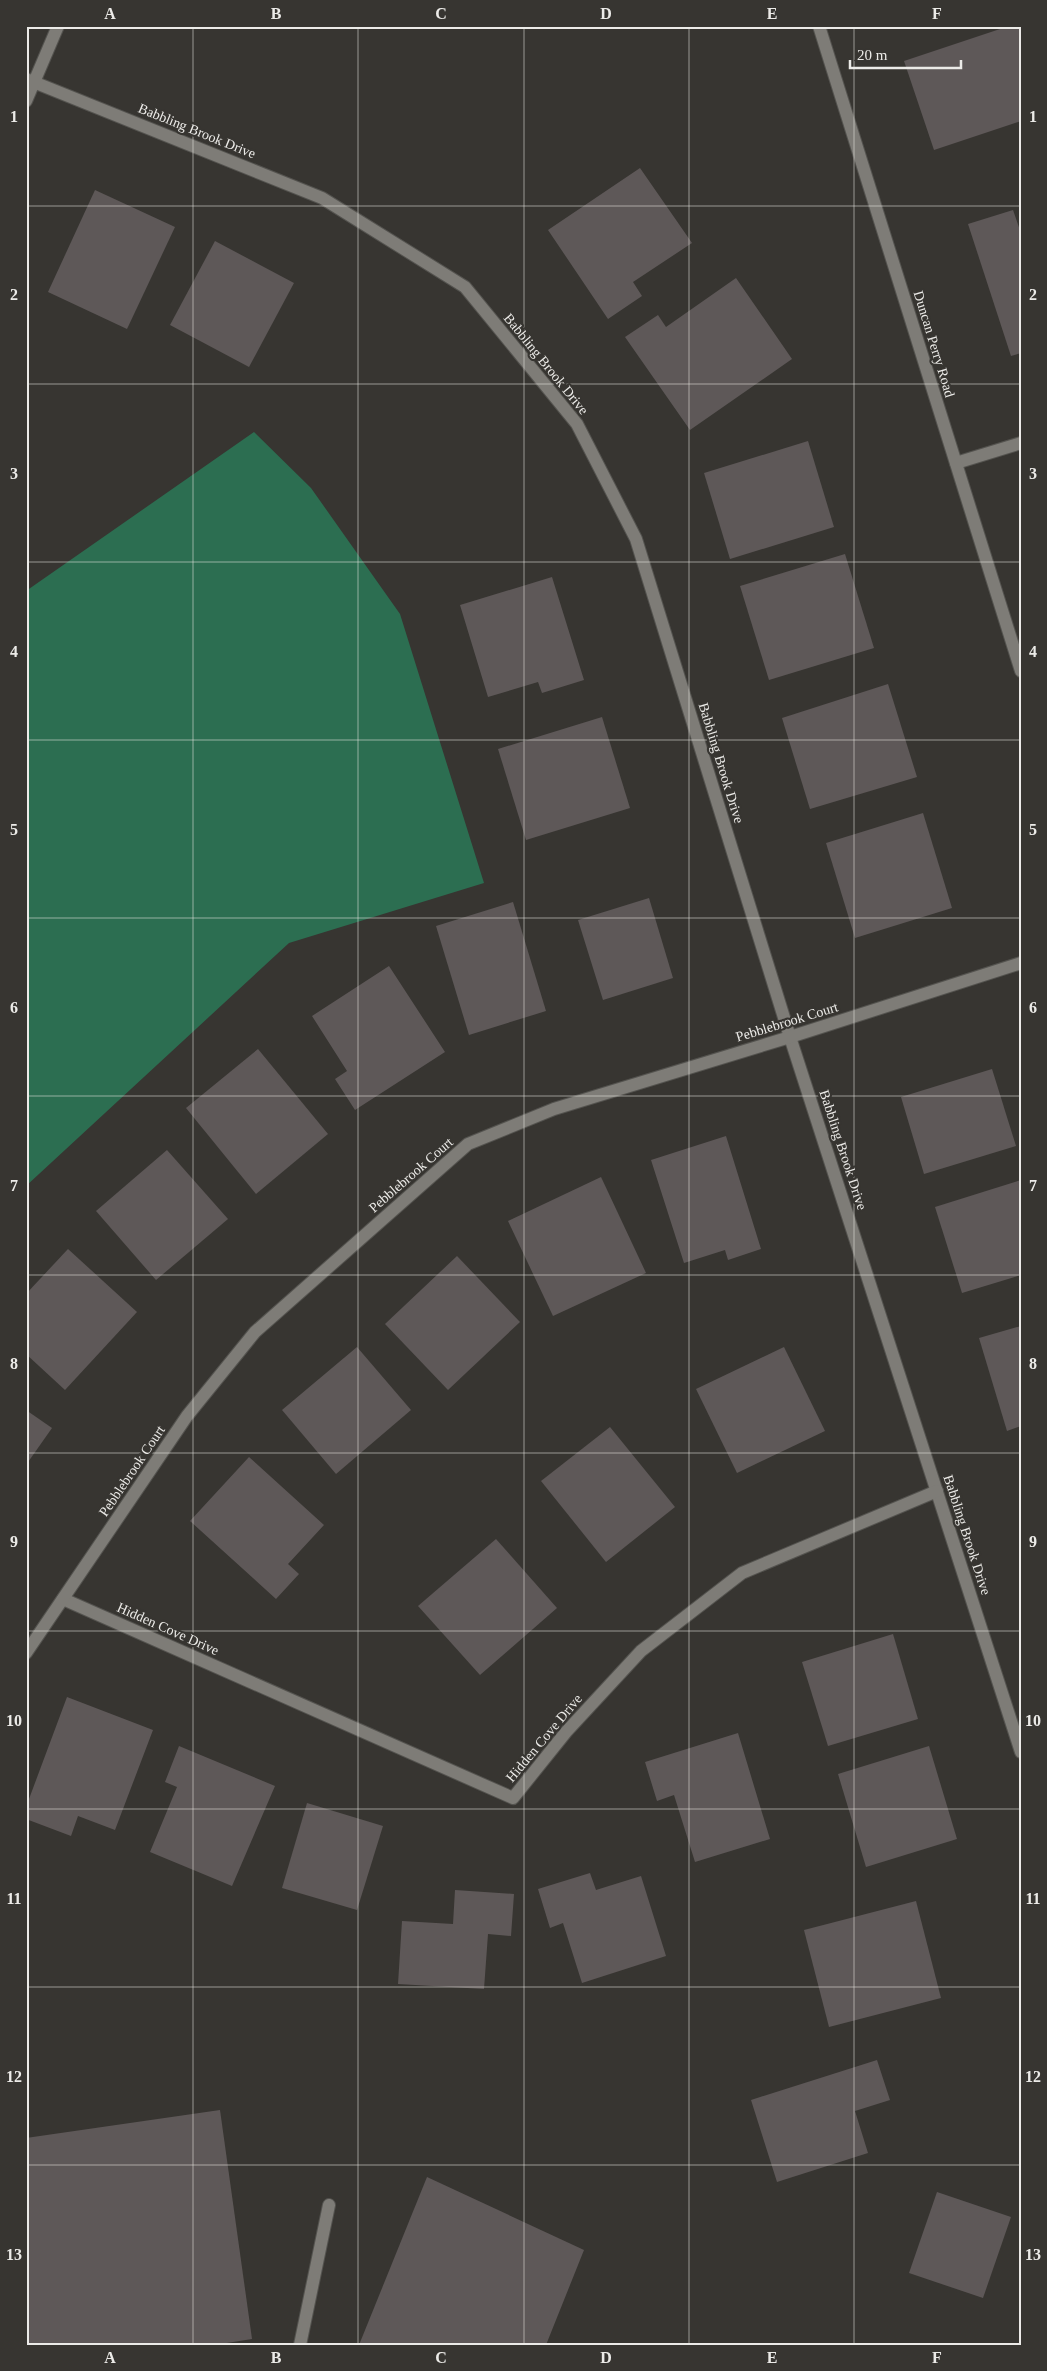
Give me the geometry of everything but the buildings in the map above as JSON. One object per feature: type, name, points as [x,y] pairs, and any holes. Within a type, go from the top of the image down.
[{"type":"street","points":[[26,101],[31,81],[58,26]]},
{"type":"street","name":"Duncan Perry Road","points":[[819,26],[1021,671]]},
{"type":"street","name":"Babbling Brook Drive","points":[[31,81],[322,198],[457,282],[465,288],[577,424],[636,539],[790,1037],[1021,1752]]},
{"type":"street","points":[[956,463],[1021,443]]},
{"type":"street","name":"Pebblebrook Court","points":[[26,1653],[187,1416],[255,1332],[468,1144],[554,1109],[790,1037],[1021,963]]},
{"type":"street","name":"Hidden Cove Drive","points":[[63,1599],[513,1798],[566,1732],[641,1651],[742,1573],[937,1491]]},
{"type":"street","points":[[300,2345],[329,2205]]},
{"type":"green space","points":[[254,432],[311,488],[400,614],[484,883],[289,943],[26,1186],[26,591]]}]
